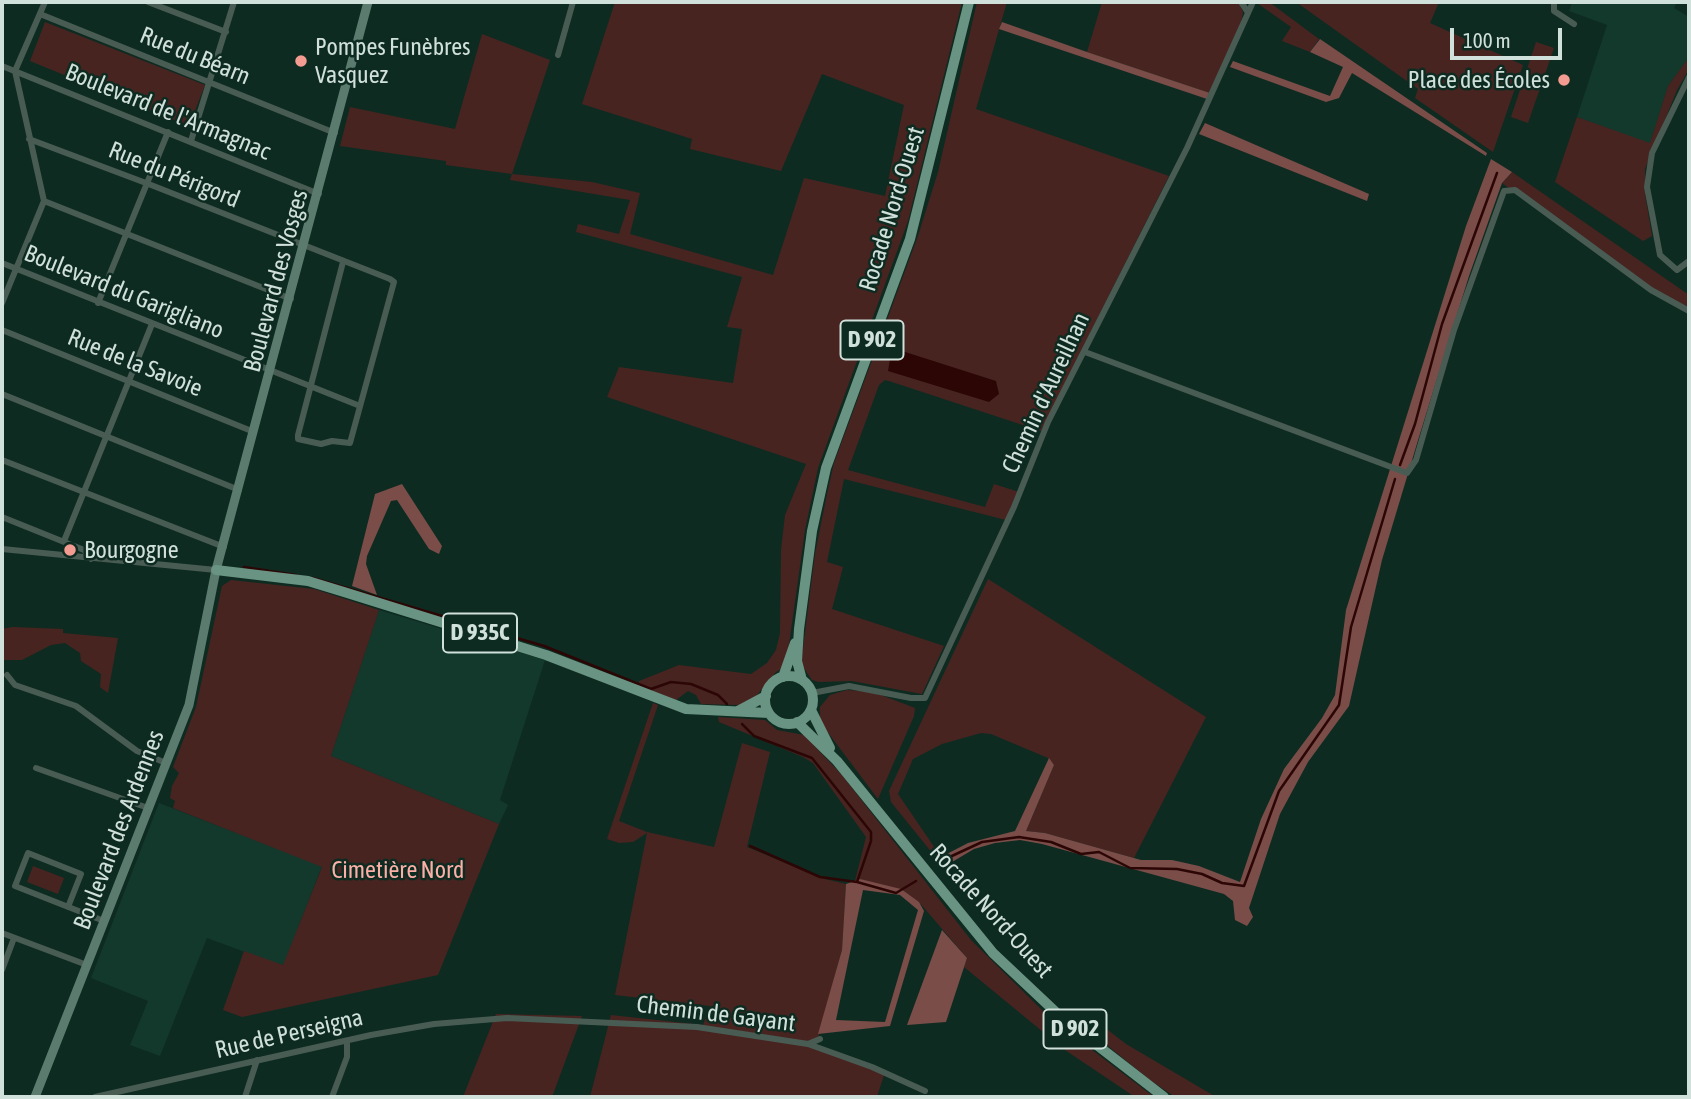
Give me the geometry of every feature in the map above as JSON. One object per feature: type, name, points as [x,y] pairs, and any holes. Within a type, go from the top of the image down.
[{"type":"main road","name":"Boulevard des Vosges","points":[[216,570],[272,372],[368,2]]},
{"type":"main road","name":"Rocade Nord-Ouest","points":[[802,680],[797,661],[799,629],[812,531],[825,468],[910,239],[969,2]]},
{"type":"main road","name":"D 935C","points":[[216,570],[308,581],[546,655],[686,709],[769,712]]},
{"type":"main road","name":"Boulevard des Ardennes","points":[[36,1097],[189,705],[216,570]]},
{"type":"main road","name":"Rocade Nord-Ouest","points":[[783,677],[799,629]]},
{"type":"main road","points":[[738,712],[766,696],[772,684],[783,677],[802,680],[812,693],[811,710],[797,722],[781,722],[769,712],[766,696]]},
{"type":"main road","name":"Rocade Nord-Ouest","points":[[811,710],[838,761]]},
{"type":"main road","name":"Rocade Nord-Ouest","points":[[797,722],[838,761],[993,953],[1062,1018],[1164,1097]]},
{"type":"street","points":[[2,303],[44,201],[15,71],[45,2]]},
{"type":"street","points":[[191,141],[234,2]]},
{"type":"street","points":[[558,55],[573,2]]},
{"type":"street","points":[[1241,2],[1247,11]]},
{"type":"street","name":"Chemin d'Aureilhan","points":[[812,693],[849,686],[911,698],[925,698],[1014,507],[1048,422],[1193,136],[1253,2]]},
{"type":"street","points":[[1554,2],[1554,11],[1574,24]]},
{"type":"street","points":[[153,3],[226,32]]},
{"type":"street","name":"Rue du Béarn","points":[[40,14],[335,133]]},
{"type":"street","name":"Boulevard de l'Armagnac","points":[[2,66],[319,194]]},
{"type":"street","points":[[1689,77],[1652,153],[1647,173],[1657,249],[1676,270],[1684,268],[1689,261]]},
{"type":"street","points":[[99,303],[168,132]]},
{"type":"street","name":"Rue du Périgord","points":[[29,139],[394,282],[364,401],[360,406]]},
{"type":"street","points":[[1085,352],[1407,473],[1416,460],[1454,330],[1504,191],[1515,190],[1651,290],[1689,311]]},
{"type":"street","points":[[44,201],[291,299]]},
{"type":"street","points":[[343,262],[298,439],[321,444],[332,441],[349,444],[360,406]]},
{"type":"street","name":"Boulevard du Garigliano","points":[[2,263],[360,406]]},
{"type":"street","points":[[64,541],[152,324]]},
{"type":"street","name":"Rue de la Savoie","points":[[2,330],[254,432]]},
{"type":"street","points":[[2,394],[105,438],[239,489]]},
{"type":"street","points":[[2,460],[224,547]]},
{"type":"street","points":[[2,517],[84,550],[91,559]]},
{"type":"street","points":[[2,549],[216,570]]},
{"type":"street","points":[[7,675],[15,685],[76,706],[137,751],[166,763]]},
{"type":"street","points":[[36,768],[148,808]]},
{"type":"street","points":[[68,907],[81,874],[28,853],[15,886],[68,907],[104,921]]},
{"type":"street","points":[[2,933],[87,965]]},
{"type":"street","points":[[2,970],[14,938]]},
{"type":"street","name":"Rue de Perseigna","points":[[95,1097],[434,1024],[493,1018]]},
{"type":"street","name":"Chemin de Gayant","points":[[493,1018],[676,1025],[808,1044],[872,1067],[925,1091]]},
{"type":"street","points":[[808,1044],[820,1039]]},
{"type":"street","points":[[332,1097],[347,1057],[347,1042]]},
{"type":"street","points":[[245,1097],[257,1060]]},
{"type":"shaded area","points":[[1572,2],[1677,2],[1674,8],[1689,17],[1689,57],[1668,86],[1650,144],[1577,117],[1607,25],[1569,11]]},
{"type":"shaded area","points":[[1002,22],[1210,93],[1207,99],[999,29]]},
{"type":"shaded area","points":[[1320,39],[1487,153],[1486,156],[1352,73],[1339,98],[1326,102],[1230,67],[1233,61],[1330,96],[1343,67],[1310,52]]},
{"type":"shaded area","points":[[1205,123],[1369,194],[1367,201],[1199,134]]},
{"type":"shaded area","points":[[1491,159],[1512,172],[1502,183],[1469,276],[1419,437],[1382,560],[1349,706],[1308,762],[1280,814],[1249,908],[1253,917],[1247,926],[1235,920],[1233,901],[1224,894],[1042,844],[1020,840],[995,843],[974,849],[947,865],[941,857],[968,843],[1015,831],[1049,758],[1054,765],[1026,831],[1045,833],[1141,860],[1172,860],[1199,866],[1240,882],[1261,819],[1284,769],[1322,718],[1335,695],[1346,610],[1466,226]]},
{"type":"shaded area","points":[[899,350],[996,381],[999,394],[989,402],[888,371],[891,354]]},
{"type":"shaded area","points":[[402,484],[442,546],[439,554],[429,549],[397,500],[391,501],[367,556],[366,564],[377,595],[352,586],[375,494]]},
{"type":"shaded area","points":[[379,610],[545,660],[500,800],[508,805],[499,824],[331,756]]},
{"type":"shaded area","points":[[159,803],[322,866],[283,966],[207,938],[160,1056],[130,1045],[148,1001],[91,978]]},
{"type":"shaded area","points":[[860,879],[901,889],[919,902],[924,911],[890,1026],[818,1034],[842,950],[846,884]],"holes":[[[863,890],[900,895],[918,910],[885,1022],[836,1020]]]},
{"type":"shaded area","points":[[942,930],[967,958],[946,1022],[907,1025]]},
{"type":"green space","points":[[615,2],[962,2],[908,221],[818,468],[805,530],[786,666],[776,672],[757,695],[740,705],[701,704],[696,695],[688,691],[676,700],[638,686],[639,681],[679,665],[751,674],[767,663],[776,650],[780,633],[781,550],[785,515],[806,464],[607,397],[619,367],[733,383],[742,329],[727,327],[742,277],[576,232],[578,224],[619,234],[630,200],[510,180],[512,174],[592,182],[640,193],[630,234],[773,275],[804,178],[885,196],[904,105],[822,74],[781,171],[690,149],[692,139],[582,104]]},
{"type":"green space","points":[[977,2],[1007,2],[976,109],[1169,176],[1041,431],[889,381],[885,380],[879,385],[848,470],[985,507],[994,484],[1019,492],[1006,520],[844,479],[827,562],[843,567],[832,609],[944,646],[922,694],[852,681],[819,682],[812,680],[801,664],[815,554],[834,463],[918,236],[938,172]]},
{"type":"green space","points":[[1102,2],[1238,2],[1243,12],[1210,93],[1087,52]]},
{"type":"green space","points":[[1269,2],[1319,39],[1310,52],[1282,41],[1291,27],[1257,3]]},
{"type":"green space","points":[[1296,2],[1439,2],[1430,23],[1523,65],[1493,152],[1415,98],[1418,89]]},
{"type":"green space","points":[[45,22],[205,85],[189,126],[30,61]]},
{"type":"green space","points":[[482,34],[550,60],[512,174],[446,165],[446,161],[340,146],[350,107],[455,129]]},
{"type":"green space","points":[[1536,42],[1554,48],[1528,123],[1511,117]]},
{"type":"green space","points":[[1689,57],[1689,69],[1677,90],[1645,169],[1645,194],[1652,236],[1643,241],[1555,182],[1577,117],[1650,143],[1668,86]]},
{"type":"green space","points":[[1512,172],[1689,295],[1689,313],[1650,292],[1502,183]]},
{"type":"green space","points":[[988,579],[1206,717],[1134,858],[1045,833],[1026,831],[1054,765],[1048,758],[991,734],[981,733],[942,744],[913,759],[898,794],[941,857],[937,859],[891,802],[889,791]]},
{"type":"green space","name":"Cimetière Nord","points":[[231,580],[314,589],[379,610],[331,756],[499,824],[438,975],[242,1017],[223,1010],[244,951],[283,965],[322,867],[173,808],[175,801],[170,798],[172,786],[179,773],[173,767],[196,707],[222,586]]},
{"type":"green space","points":[[2,629],[63,629],[63,633],[118,638],[108,693],[100,687],[101,674],[81,661],[80,653],[65,643],[51,645],[22,660],[2,660]]},
{"type":"green space","points":[[847,690],[873,692],[915,708],[878,799],[820,722],[820,707],[830,695]]},
{"type":"green space","points":[[653,703],[658,705],[619,821],[647,832],[714,847],[742,743],[770,752],[747,847],[825,879],[846,884],[842,950],[815,1049],[885,1072],[877,1097],[590,1097],[611,1015],[703,1025],[710,1006],[615,995],[647,833],[633,842],[619,843],[607,839]]},
{"type":"green space","points":[[718,717],[765,720],[777,730],[804,735],[841,774],[971,940],[1050,1018],[1154,1097],[1135,1097],[1065,1050],[964,967],[967,958],[919,902],[860,879],[855,881],[866,837],[813,763],[719,722]]},
{"type":"green space","points":[[33,866],[64,878],[58,894],[27,882]]},
{"type":"green space","points":[[496,1014],[582,1016],[552,1097],[463,1097]]},
{"type":"green space","points":[[1076,1020],[1095,1020],[1126,1044],[1216,1097],[1175,1097]]},
{"type":"waterway","points":[[1400,465],[1415,424],[1442,324],[1497,173]]},
{"type":"waterway","points":[[941,861],[982,842],[1019,837],[1051,842],[1081,854],[1099,852],[1130,868],[1177,869],[1202,874],[1222,883],[1244,886],[1279,791],[1339,705],[1351,627],[1395,479]]},
{"type":"waterway","points":[[244,567],[296,575]]},
{"type":"waterway","points":[[313,578],[544,646],[651,689],[671,682],[691,684],[718,695],[727,704]]},
{"type":"waterway","points":[[742,724],[754,736],[812,758],[871,832],[871,841],[857,882],[896,893],[916,881]]},
{"type":"waterway","points":[[750,846],[820,877],[857,882]]},
{"type":"place","name":"Pompes Funèbres Vasquez","points":[[301,61]]},
{"type":"place","name":"Place des Écoles","points":[[1564,80]]},
{"type":"place","name":"Bourgogne","points":[[70,550]]}]
